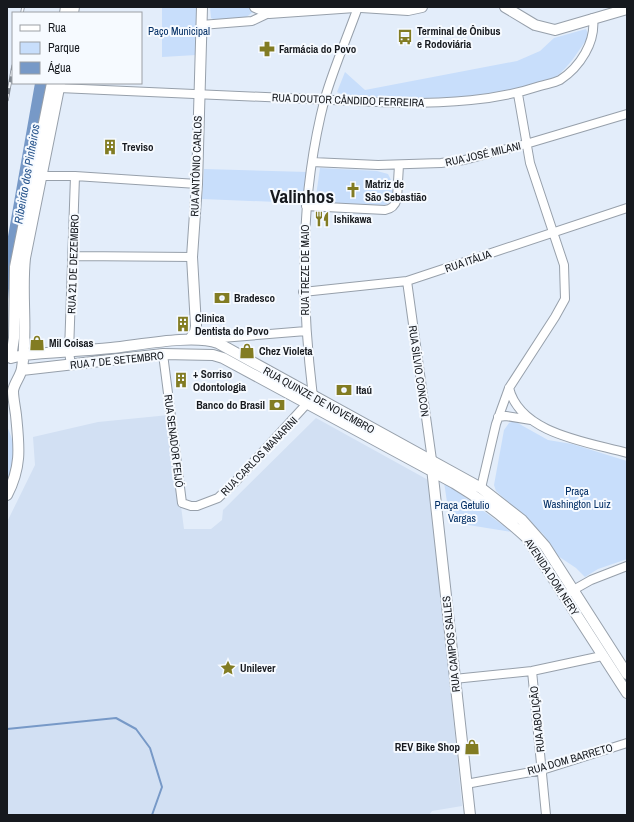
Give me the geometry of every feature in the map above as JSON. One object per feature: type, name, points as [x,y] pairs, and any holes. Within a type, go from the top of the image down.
[{"type":"main road","name":"RUA ANTÔNIO CARLOS","points":[[190,339],[195,332],[196,326],[192,257],[196,184],[200,26],[202,7]]},
{"type":"main road","points":[[255,7],[269,13],[357,7]]},
{"type":"main road","points":[[362,7],[408,10],[422,7]]},
{"type":"main road","points":[[505,7],[535,25],[555,30],[627,9]]},
{"type":"main road","points":[[9,360],[14,338],[15,267],[57,85]]},
{"type":"main road","points":[[7,495],[20,449],[13,391],[22,370],[23,278],[36,176]]},
{"type":"main road","points":[[196,326],[206,340],[213,356]]},
{"type":"main road","points":[[228,337],[227,346],[229,350]]},
{"type":"main road","name":"RUA 7 DE SETEMBRO","points":[[9,360],[22,355],[69,352],[190,339],[206,340]]},
{"type":"main road","name":"RUA QUINZE DE NOVEMBRO","points":[[206,340],[218,343],[433,473]]},
{"type":"main road","name":"RUA 7 DE SETEMBRO","points":[[22,370],[163,354],[213,356]]},
{"type":"main road","name":"RUA QUINZE DE NOVEMBRO","points":[[213,356],[223,358],[432,460]]},
{"type":"main road","name":"RUA CAMPOS SALLES","points":[[432,460],[454,679],[470,815]]},
{"type":"main road","name":"AVENIDA DOM NERY","points":[[432,460],[481,488],[522,520],[535,533],[545,546],[602,656],[627,693]]},
{"type":"main road","name":"AVENIDA DOM NERY","points":[[433,473],[469,492],[510,522],[527,538],[569,593],[627,674]]},
{"type":"street","name":"RUA TREZE DE MAIO","points":[[311,400],[303,292],[306,206],[312,162],[325,99],[357,7]]},
{"type":"street","points":[[200,26],[252,21],[269,13]]},
{"type":"street","name":"RUA DOUTOR CÂNDIDO FERREIRA","points":[[57,85],[115,92],[442,103],[518,94],[559,80],[576,65],[585,54],[591,40],[594,30],[593,18]]},
{"type":"street","points":[[481,488],[498,417],[509,388],[565,299],[564,265],[530,163],[518,94]]},
{"type":"street","name":"RUA JOSÉ MILANI","points":[[312,162],[399,165],[441,163],[464,160],[526,144],[627,114]]},
{"type":"street","points":[[306,206],[385,210],[391,209],[395,205],[397,199],[399,165]]},
{"type":"street","points":[[36,176],[75,176],[196,184]]},
{"type":"street","name":"RUA 21 DE DEZEMBRO","points":[[71,365],[69,352],[74,256],[75,176]]},
{"type":"street","name":"RUA ITÁLIA","points":[[303,292],[407,281],[627,208]]},
{"type":"street","points":[[74,256],[192,257]]},
{"type":"street","name":"RUA SÍLVIO CONCON","points":[[407,281],[432,460]]},
{"type":"street","points":[[206,340],[306,331]]},
{"type":"street","name":"RUA SENADOR FEIJÓ","points":[[163,354],[182,503],[191,506],[207,504]]},
{"type":"street","points":[[509,388],[511,398],[520,410],[532,420],[560,434],[627,453]]},
{"type":"street","name":"RUA CARLOS MANARINI","points":[[207,504],[226,491],[311,400]]},
{"type":"street","points":[[498,417],[506,416],[532,420]]},
{"type":"street","points":[[569,593],[604,574],[627,566]]},
{"type":"street","points":[[454,679],[532,671],[602,656]]},
{"type":"street","name":"RUA ABOLIÇÃO","points":[[532,671],[546,815]]},
{"type":"street","name":"RUA DOM BARRETO","points":[[466,784],[542,770],[627,743]]},
{"type":"shaded area","name":"Unilever","points":[[169,415],[184,529],[211,529],[222,520],[223,510],[316,418],[430,481],[462,806],[432,811],[429,815],[7,815],[7,522],[35,465],[33,437],[98,422]]},
{"type":"green space","name":"Paço Municipal","points":[[162,7],[197,7],[196,55],[162,57]]},
{"type":"green space","points":[[210,7],[248,7],[253,12],[245,18],[215,20],[211,18]]},
{"type":"green space","points":[[586,29],[589,36],[573,59],[559,74],[543,84],[484,95],[444,98],[403,98],[343,95],[337,92],[345,72],[365,90],[517,61],[540,51],[554,38]]},
{"type":"green space","points":[[320,168],[377,171],[388,174],[396,190],[392,201],[381,207],[315,203]]},
{"type":"green space","points":[[204,169],[308,172],[302,203],[202,199]]},
{"type":"green space","name":"Praça Washington Luiz","points":[[514,421],[548,440],[572,444],[627,461],[627,559],[598,569],[585,577],[576,568],[558,556],[543,534],[496,491],[494,485],[504,430],[509,423]]},
{"type":"green space","points":[[7,426],[14,445],[15,460],[12,473],[7,478]]},
{"type":"green space","name":"Praça Getulio Vargas","points":[[444,482],[512,532],[450,522]]},
{"type":"water","name":"Ribeirão dos Pinheiros","points":[[35,84],[49,84],[10,277],[8,304],[7,242]]},
{"type":"water","points":[[8,304],[8,350],[7,311]]},
{"type":"waterway","points":[[7,729],[116,718],[136,729],[150,748],[162,787],[152,815]]},
{"type":"railway","points":[[22,12],[23,7]]},
{"type":"railway","points":[[7,100],[12,72]]},
{"type":"place","name":"Terminal de Ônibus e Rodoviária","points":[[405,37]]},
{"type":"place","name":"Farmácia do Povo","points":[[267,49]]},
{"type":"place","name":"Treviso","points":[[110,147]]},
{"type":"place","name":"Matriz de São Sebastião","points":[[353,190]]},
{"type":"place","name":"Ishikawa","points":[[322,219]]},
{"type":"place","name":"Bradesco","points":[[222,298]]},
{"type":"place","name":"Clinica Dentista do Povo","points":[[183,324]]},
{"type":"place","name":"Mil Coisas","points":[[37,343]]},
{"type":"place","name":"Chez Violeta","points":[[247,351]]},
{"type":"place","name":"+ Sorriso Odontologia","points":[[181,380]]},
{"type":"place","name":"Itaú","points":[[344,390]]},
{"type":"place","name":"Banco do Brasil","points":[[277,405]]},
{"type":"place","name":"Unilever","points":[[228,668]]},
{"type":"place","name":"REV Bike Shop","points":[[472,747]]},
{"type":"district","name":"Valinhos","points":[[302,196]]}]
